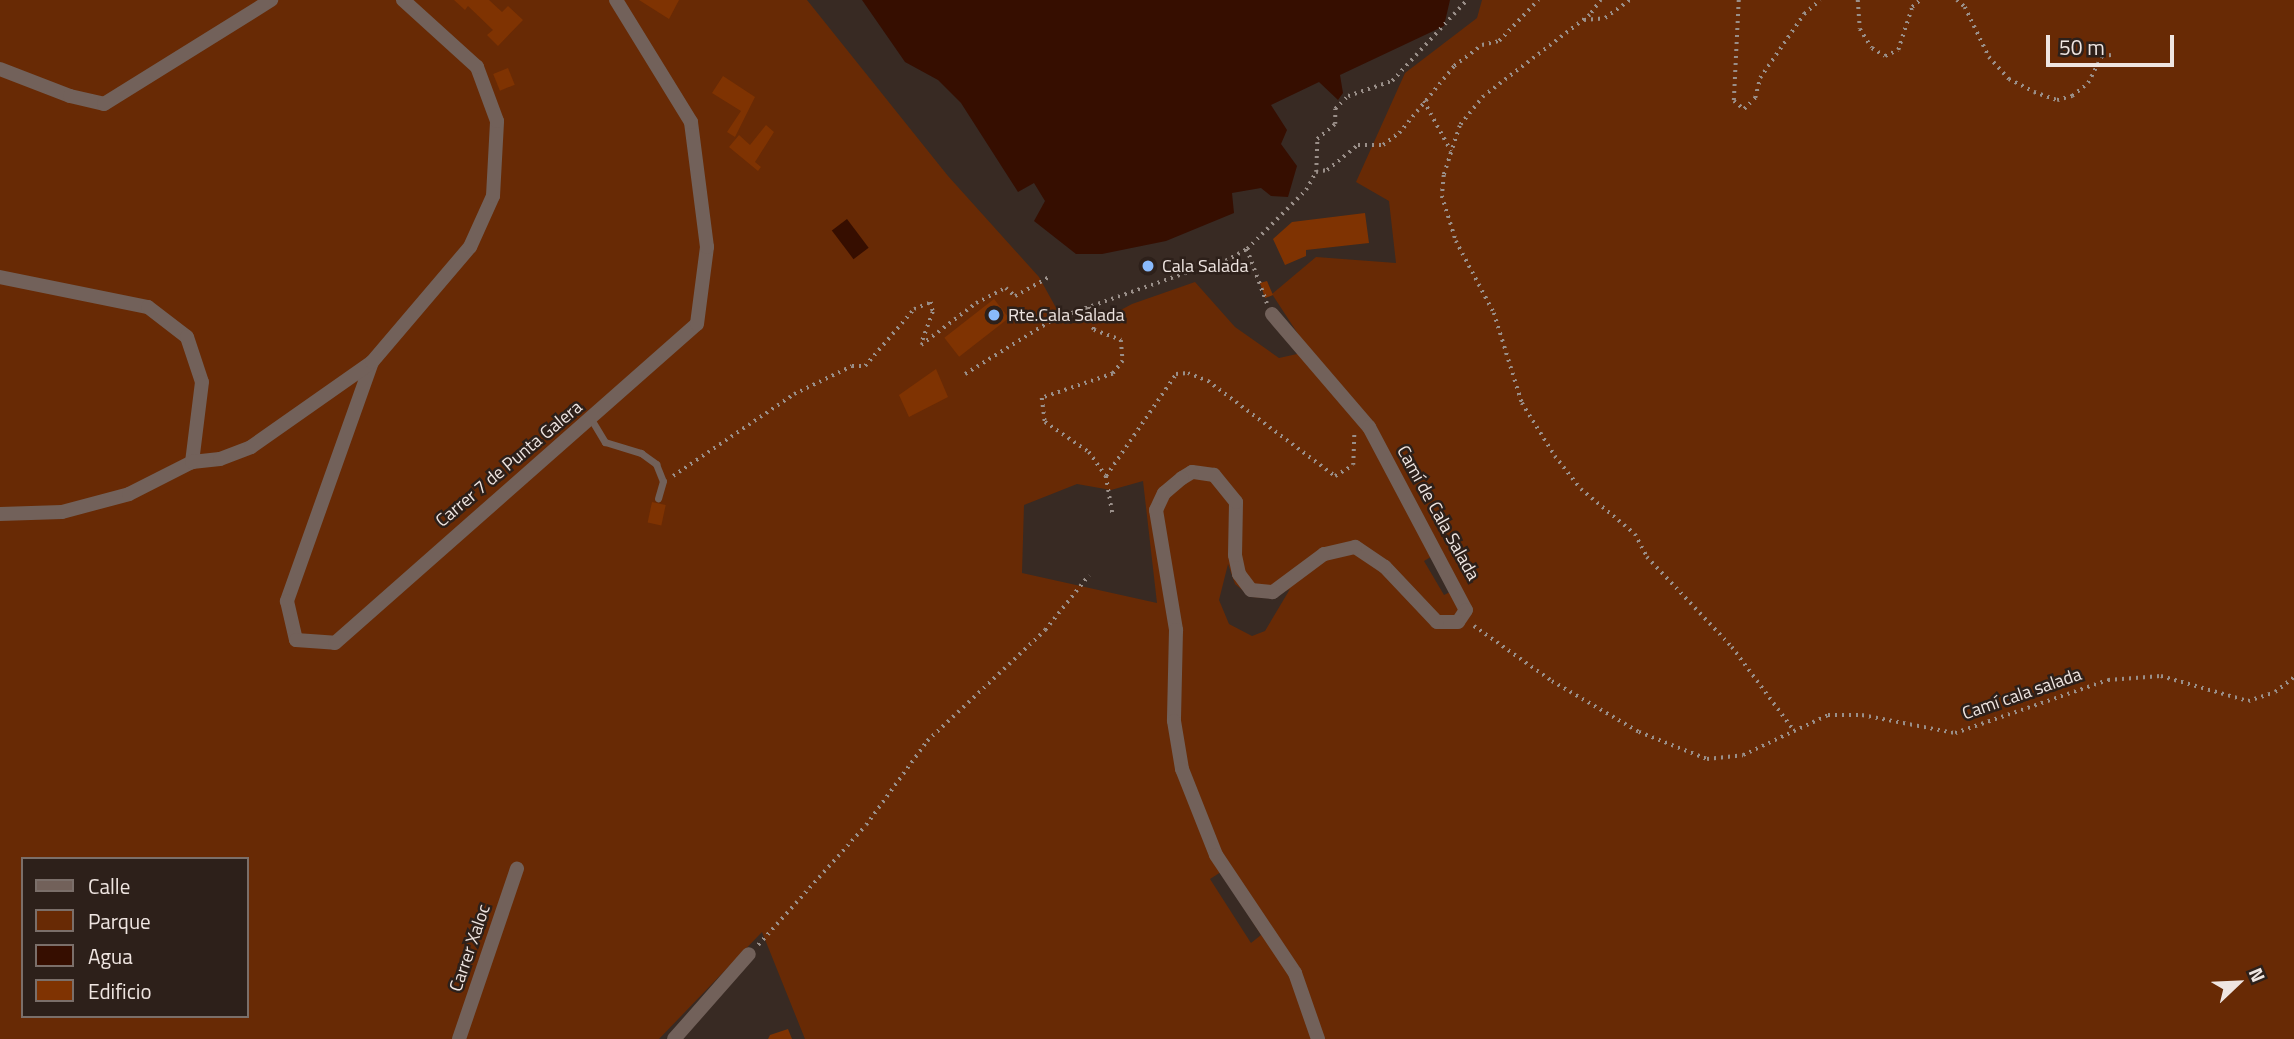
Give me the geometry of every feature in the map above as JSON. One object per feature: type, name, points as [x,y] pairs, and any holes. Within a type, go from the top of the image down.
[{"type":"street","points":[[0,69],[70,96],[104,104],[271,0]]},
{"type":"street","points":[[0,514],[62,512],[128,494],[192,462],[220,458],[251,447],[372,362],[470,247],[493,195],[497,121],[477,67],[403,0]]},
{"type":"street","name":"Carrer 7 de Punta Galera","points":[[372,362],[288,601],[296,640],[335,643],[697,324],[707,247],[691,122],[673,85],[616,0]]},
{"type":"street","points":[[0,277],[148,307],[187,337],[202,382],[192,462]]},
{"type":"street","name":"Camí de Cala Salada","points":[[1272,314],[1369,427],[1464,601],[1464,618]]},
{"type":"street","points":[[1318,1039],[1301,987],[1216,855],[1182,768],[1174,721],[1177,630],[1156,510],[1164,493],[1182,478],[1204,471],[1231,490],[1239,515],[1237,566],[1251,594],[1273,592],[1324,554],[1355,547],[1385,567],[1437,622],[1451,624],[1464,618]]},
{"type":"street","name":"Carrer Xaloc","points":[[459,1039],[517,869]]},
{"type":"street","points":[[674,1039],[749,954]]},
{"type":"lane","points":[[592,419],[605,442],[641,453],[656,464],[663,481],[659,498]]},
{"type":"path","points":[[965,374],[1052,320],[1191,271],[1207,271],[1247,249],[1306,190],[1316,172],[1317,139],[1335,124],[1335,109],[1348,96],[1392,81],[1467,0]]},
{"type":"path","points":[[1316,172],[1327,170],[1358,145],[1382,145],[1399,133],[1454,66],[1482,45],[1499,41],[1538,0]]},
{"type":"path","points":[[1601,0],[1582,20],[1484,96],[1460,126],[1451,151],[1442,196],[1456,241],[1494,313],[1522,403],[1581,489],[1635,534],[1647,557],[1732,647],[1793,729]]},
{"type":"path","points":[[1582,20],[1605,18],[1630,0]]},
{"type":"path","points":[[1739,0],[1734,102],[1744,109],[1755,98],[1760,78],[1804,14],[1820,0]]},
{"type":"path","points":[[1858,0],[1860,29],[1872,48],[1885,56],[1898,50],[1912,7],[1920,0]]},
{"type":"path","points":[[1957,0],[1965,7],[1989,57],[2009,79],[2034,92],[2057,100],[2072,96],[2088,83],[2102,55],[2111,55]]},
{"type":"path","points":[[1424,102],[1451,151]]},
{"type":"path","points":[[1247,249],[1272,314]]},
{"type":"path","points":[[663,481],[794,394],[852,366],[865,366],[914,309],[931,302],[933,312],[920,337],[921,345],[976,303],[1006,288],[1015,296],[1051,276]]},
{"type":"path","points":[[1088,307],[1094,330],[1121,340],[1123,361],[1113,374],[1042,398],[1045,422],[1089,452],[1106,476],[1113,516]]},
{"type":"path","points":[[1106,476],[1135,428],[1176,374],[1188,373],[1208,381],[1335,476],[1353,465],[1356,450],[1348,424]]},
{"type":"path","points":[[749,954],[866,825],[926,741],[1045,630],[1089,575]]},
{"type":"path","name":"Camí cala salada","points":[[1464,618],[1552,681],[1639,732],[1707,759],[1743,755],[1793,729],[1828,715],[1862,715],[1955,733],[2108,680],[2161,676],[2248,701],[2275,692],[2294,677]]},
{"type":"green space","points":[[0,0],[807,0],[948,176],[1039,277],[1065,324],[1102,320],[1132,304],[1195,282],[1235,327],[1279,358],[1297,354],[1300,337],[1272,294],[1316,257],[1396,263],[1389,201],[1356,182],[1405,73],[1477,18],[1482,0],[2294,0],[2294,1039],[805,1039],[762,932],[659,1039],[0,1039]],"holes":[[[1143,481],[1157,603],[1022,573],[1024,505],[1077,484],[1111,490]],[[1434,555],[1454,590],[1444,595],[1424,561]],[[1228,564],[1235,584],[1251,597],[1271,598],[1290,589],[1265,631],[1252,636],[1229,624],[1219,600]],[[1221,872],[1261,935],[1251,943],[1210,879]]]},
{"type":"water","points":[[862,0],[1450,0],[1444,26],[1340,75],[1343,93],[1338,100],[1319,82],[1271,105],[1287,130],[1281,144],[1297,166],[1288,197],[1271,196],[1261,188],[1232,193],[1234,213],[1166,241],[1102,254],[1076,254],[1034,221],[1045,201],[1034,183],[1018,192],[961,103],[938,80],[905,62]]},
{"type":"water","points":[[847,219],[869,248],[853,259],[832,230]]},
{"type":"building","points":[[454,0],[489,0],[502,12],[508,6],[523,20],[498,46],[487,35],[493,30],[468,6],[465,10]]},
{"type":"building","points":[[639,0],[679,0],[669,19]]},
{"type":"building","points":[[508,68],[515,85],[500,91],[493,74]]},
{"type":"building","points":[[723,76],[755,97],[735,137],[727,132],[741,111],[712,93]]},
{"type":"building","points":[[766,125],[774,132],[755,162],[761,167],[758,171],[729,147],[739,135],[750,145]]},
{"type":"building","points":[[1365,213],[1369,243],[1306,250],[1306,256],[1285,265],[1273,239],[1292,222]]},
{"type":"building","points":[[1267,281],[1273,295],[1265,298],[1260,283]]},
{"type":"building","points":[[994,299],[1009,318],[959,357],[944,338]]},
{"type":"building","points":[[936,369],[948,397],[909,417],[899,395]]},
{"type":"building","points":[[652,502],[666,505],[661,525],[648,523]]},
{"type":"building","points":[[788,1029],[792,1039],[768,1039],[770,1035]]},
{"type":"place","name":"Cala Salada","points":[[1148,266]]},
{"type":"place","name":"Rte.Cala Salada","points":[[994,315]]}]
